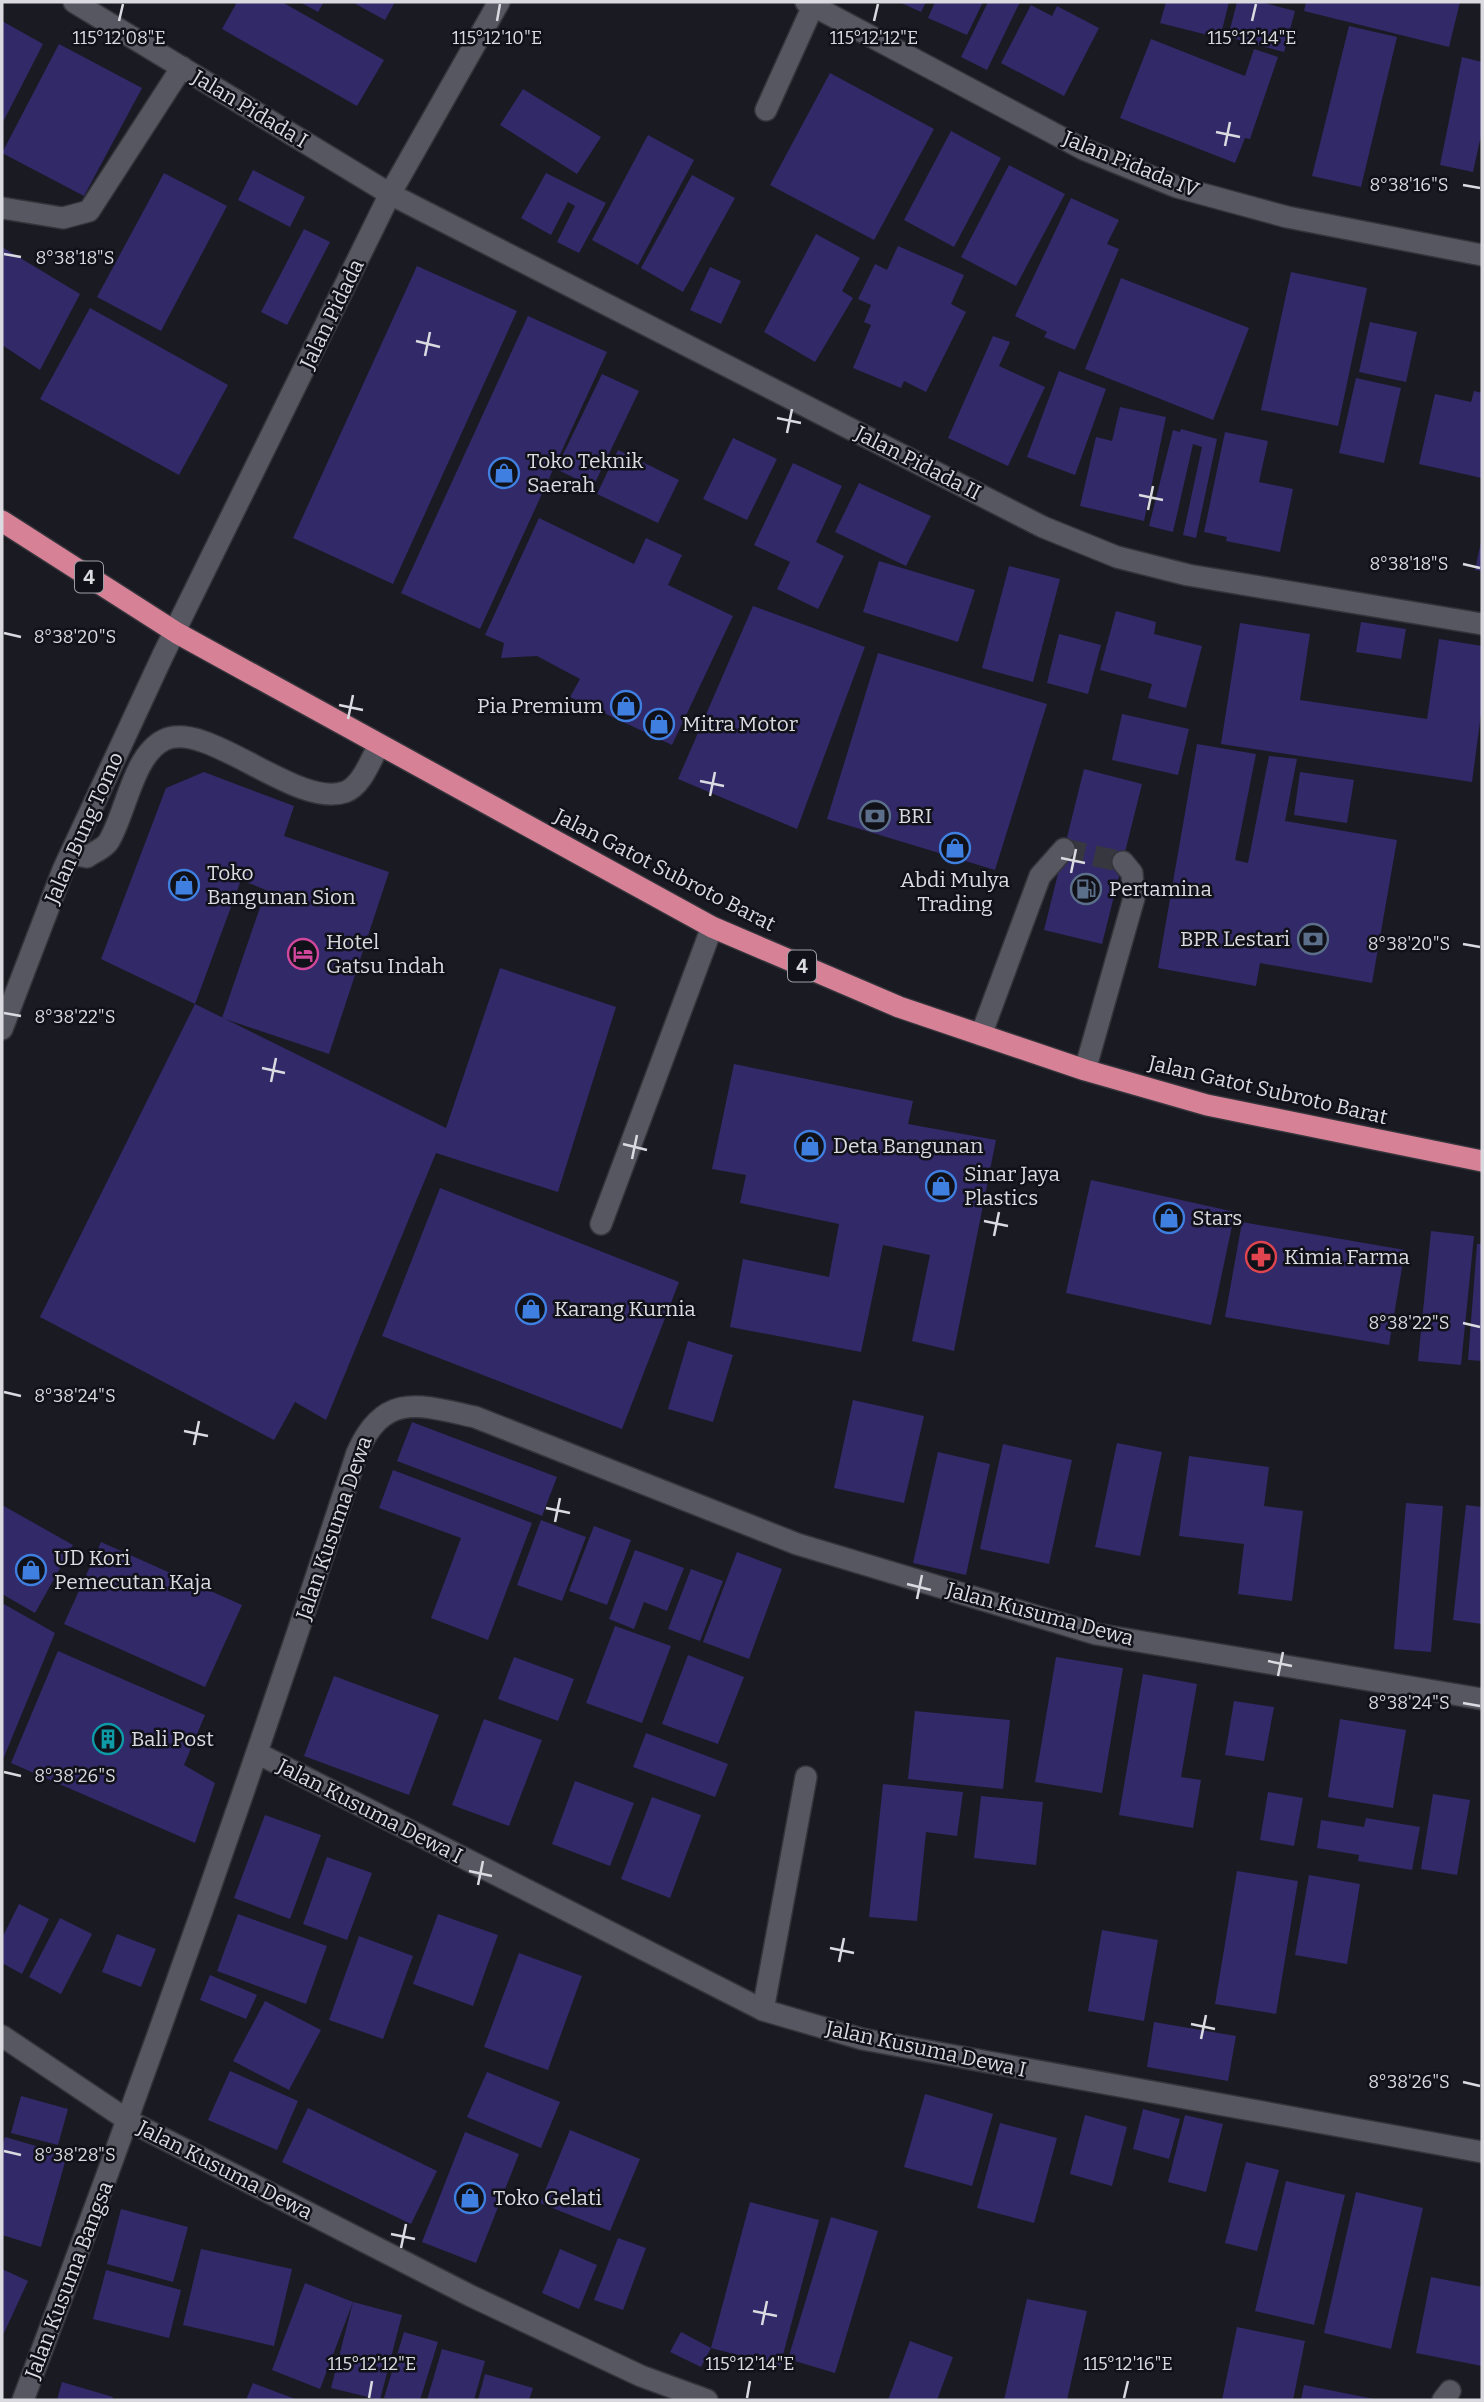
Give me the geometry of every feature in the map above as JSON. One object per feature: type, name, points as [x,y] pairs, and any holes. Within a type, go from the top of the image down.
[{"type":"highway","name":"Jalan Gatot Subroto Barat","points":[[2,521],[177,633],[712,927],[899,1007],[1085,1070],[1207,1105],[1482,1161]]},
{"type":"street","name":"Jalan Pidada I","points":[[74,2],[390,194]]},
{"type":"street","name":"Jalan Pidada","points":[[177,633],[390,194],[499,2]]},
{"type":"street","points":[[766,110],[809,4]]},
{"type":"street","name":"Jalan Pidada IV","points":[[809,4],[1083,149],[1177,187],[1287,217],[1482,255]]},
{"type":"street","points":[[2,208],[63,218],[89,211],[181,67]]},
{"type":"street","name":"Jalan Pidada II","points":[[390,194],[1043,527],[1117,557],[1188,575],[1482,624]]},
{"type":"street","name":"Jalan Bung Tomo","points":[[2,1029],[71,854],[163,655],[177,633]]},
{"type":"street","points":[[71,854],[87,857],[108,843],[149,750],[166,738],[192,738],[313,792],[344,793],[356,785],[379,745]]},
{"type":"street","points":[[981,1035],[1040,876],[1064,849]]},
{"type":"street","points":[[1085,1070],[1134,898],[1132,873],[1123,862]]},
{"type":"street","points":[[601,1224],[712,927]]},
{"type":"street","name":"Jalan Kusuma Dewa","points":[[707,2400],[641,2376],[471,2296],[129,2121],[259,1754],[367,1429],[391,1410],[422,1405],[475,1418],[797,1544],[1096,1633],[1482,1699]]},
{"type":"street","name":"Jalan Kusuma Dewa I","points":[[259,1754],[763,2010],[862,2039],[1482,2152]]},
{"type":"street","points":[[763,2010],[806,1777]]},
{"type":"street","points":[[2,2036],[129,2121]]},
{"type":"street","name":"Jalan Kusuma Bangsa","points":[[23,2400],[129,2121]]},
{"type":"building","points":[[237,2],[282,2],[384,60],[357,106],[222,29]]},
{"type":"building","points":[[300,2],[324,2],[318,12]]},
{"type":"building","points":[[352,2],[395,2],[385,20]]},
{"type":"building","points":[[899,2],[926,2],[921,12]]},
{"type":"building","points":[[935,2],[983,2],[967,35],[928,18]]},
{"type":"building","points":[[988,2],[1020,2],[987,70],[961,57]]},
{"type":"building","points":[[1166,2],[1229,2],[1220,38],[1160,23]]},
{"type":"building","points":[[1237,2],[1260,2],[1295,11],[1284,52],[1228,37]]},
{"type":"building","points":[[1306,2],[1460,2],[1449,47],[1304,11]]},
{"type":"building","points":[[1031,5],[1052,16],[1057,6],[1099,28],[1064,96],[1001,63]]},
{"type":"building","points":[[2,21],[43,44],[2,124]]},
{"type":"building","points":[[1349,26],[1397,37],[1361,187],[1312,176]]},
{"type":"building","points":[[1151,39],[1245,76],[1254,49],[1278,57],[1250,139],[1245,138],[1235,163],[1120,118]]},
{"type":"building","points":[[59,44],[142,88],[84,196],[2,153]]},
{"type":"building","points":[[1462,57],[1482,62],[1482,131],[1473,172],[1440,165]]},
{"type":"building","points":[[830,73],[934,129],[874,240],[770,185]]},
{"type":"building","points":[[523,89],[601,137],[577,174],[500,125]]},
{"type":"building","points":[[951,131],[1001,158],[954,247],[904,220]]},
{"type":"building","points":[[648,135],[694,160],[638,265],[592,240]]},
{"type":"building","points":[[1009,165],[1065,194],[1016,286],[961,257]]},
{"type":"building","points":[[253,170],[305,197],[290,227],[238,200]]},
{"type":"building","points":[[164,173],[227,206],[161,331],[97,297]]},
{"type":"building","points":[[546,173],[606,203],[579,253],[557,242],[575,206],[568,202],[551,235],[521,218]]},
{"type":"building","points":[[692,175],[735,198],[683,292],[641,268]]},
{"type":"building","points":[[1071,198],[1119,220],[1107,244],[1119,249],[1075,350],[1044,337],[1047,332],[1015,316]]},
{"type":"building","points":[[304,229],[330,242],[287,325],[261,312]]},
{"type":"building","points":[[816,234],[860,258],[842,291],[853,298],[815,362],[764,332]]},
{"type":"building","points":[[898,246],[964,275],[951,304],[966,312],[926,392],[904,381],[901,388],[853,368],[871,325],[864,322],[871,305],[858,299],[875,264],[887,270]]},
{"type":"building","points":[[2,247],[80,294],[40,370],[2,345]]},
{"type":"building","points":[[417,266],[517,311],[393,584],[293,538]]},
{"type":"building","points":[[710,267],[741,281],[721,324],[690,310]]},
{"type":"building","points":[[1291,272],[1367,288],[1338,426],[1261,410]]},
{"type":"building","points":[[1121,278],[1249,328],[1213,420],[1085,369]]},
{"type":"building","points":[[90,308],[228,385],[179,475],[40,399]]},
{"type":"building","name":"Toko Teknik Saerah","points":[[528,316],[607,352],[480,629],[401,593]]},
{"type":"building","points":[[1370,322],[1417,332],[1406,382],[1359,372]]},
{"type":"building","points":[[993,336],[1010,342],[999,366],[1045,387],[1008,466],[948,438]]},
{"type":"building","points":[[1059,371],[1106,389],[1075,475],[1027,457]]},
{"type":"building","points":[[602,374],[639,391],[593,487],[556,469]]},
{"type":"building","points":[[1356,378],[1401,388],[1384,463],[1339,453]]},
{"type":"building","points":[[1474,391],[1482,393],[1482,478],[1419,464],[1435,394],[1471,402]]},
{"type":"building","points":[[1120,407],[1166,417],[1144,521],[1080,506],[1096,437],[1112,441]]},
{"type":"building","points":[[1181,429],[1217,439],[1196,538],[1183,535],[1202,447],[1193,444],[1173,532],[1149,526],[1173,430],[1180,432]]},
{"type":"building","points":[[1225,432],[1268,441],[1259,482],[1293,489],[1280,552],[1226,541],[1227,537],[1204,532]]},
{"type":"building","points":[[733,438],[777,459],[747,520],[703,499]]},
{"type":"building","points":[[618,450],[679,480],[658,523],[597,494]]},
{"type":"building","points":[[793,463],[842,486],[816,542],[844,556],[818,609],[777,589],[790,562],[754,545]]},
{"type":"building","points":[[859,483],[931,516],[906,566],[835,532]]},
{"type":"building","points":[[539,518],[634,564],[646,538],[682,555],[668,585],[733,616],[672,745],[570,697],[580,679],[537,656],[501,658],[504,643],[485,635]]},
{"type":"building","points":[[1482,542],[1482,571],[1475,570]]},
{"type":"building","points":[[879,561],[975,590],[958,642],[863,612]]},
{"type":"building","points":[[1009,566],[1060,579],[1033,682],[982,668]]},
{"type":"building","points":[[753,606],[865,647],[797,829],[678,779]]},
{"type":"building","points":[[1116,611],[1156,622],[1154,634],[1202,646],[1186,708],[1148,698],[1152,684],[1100,670]]},
{"type":"building","points":[[1361,622],[1406,629],[1401,659],[1356,652]]},
{"type":"building","points":[[1240,623],[1310,634],[1300,700],[1427,719],[1439,639],[1482,646],[1482,707],[1472,782],[1221,744]]},
{"type":"building","points":[[1059,634],[1101,645],[1088,694],[1047,683]]},
{"type":"building","points":[[878,653],[1047,704],[995,870],[827,819]]},
{"type":"building","points":[[1122,714],[1189,729],[1178,775],[1112,760]]},
{"type":"building","points":[[1197,744],[1256,754],[1235,860],[1248,863],[1269,756],[1297,759],[1285,821],[1397,840],[1372,983],[1260,963],[1256,986],[1158,968]]},
{"type":"building","points":[[1084,769],[1142,784],[1102,944],[1044,930]]},
{"type":"building","points":[[204,772],[294,806],[284,836],[389,872],[329,1054],[222,1018],[266,890],[241,880],[195,1004],[101,959],[166,788]]},
{"type":"building","points":[[1300,772],[1354,780],[1347,823],[1294,815]]},
{"type":"building","points":[[500,968],[616,1007],[558,1192],[436,1153],[326,1420],[295,1402],[274,1440],[40,1317],[195,1004],[446,1128]]},
{"type":"building","points":[[734,1064],[913,1101],[908,1124],[996,1140],[954,1351],[912,1341],[930,1255],[883,1245],[861,1352],[730,1327],[743,1259],[829,1277],[839,1224],[740,1203],[746,1175],[712,1169]]},
{"type":"building","points":[[1091,1180],[1235,1212],[1211,1325],[1066,1293]]},
{"type":"building","name":"Karang Kurnia","points":[[440,1188],[679,1282],[622,1429],[382,1336]]},
{"type":"building","points":[[1242,1222],[1405,1250],[1389,1345],[1225,1317]]},
{"type":"building","points":[[1431,1231],[1474,1236],[1461,1365],[1418,1361]]},
{"type":"building","points":[[1477,1244],[1482,1244],[1482,1361],[1468,1360]]},
{"type":"building","points":[[688,1341],[733,1355],[713,1422],[668,1409]]},
{"type":"building","points":[[853,1400],[924,1416],[904,1503],[834,1488]]},
{"type":"building","points":[[412,1422],[557,1477],[542,1516],[397,1461]]},
{"type":"building","points":[[1117,1443],[1162,1452],[1140,1556],[1095,1547]]},
{"type":"building","points":[[1003,1444],[1072,1460],[1049,1564],[980,1549]]},
{"type":"building","points":[[938,1452],[990,1464],[966,1575],[913,1563]]},
{"type":"building","points":[[1189,1456],[1269,1467],[1264,1506],[1303,1511],[1292,1601],[1238,1594],[1244,1544],[1179,1536]]},
{"type":"building","points":[[393,1470],[532,1523],[488,1640],[431,1618],[461,1538],[379,1508]]},
{"type":"building","points":[[1406,1503],[1443,1506],[1431,1652],[1394,1649]]},
{"type":"building","name":"UD Kori Pemecutan Kaja","points":[[2,1505],[73,1545],[35,1613],[2,1594]]},
{"type":"building","points":[[1466,1505],[1482,1507],[1482,1624],[1453,1620]]},
{"type":"building","points":[[541,1520],[586,1537],[562,1601],[517,1585]]},
{"type":"building","points":[[594,1526],[631,1540],[607,1605],[569,1591]]},
{"type":"building","points":[[101,1542],[242,1605],[205,1687],[64,1624]]},
{"type":"building","points":[[635,1550],[684,1568],[667,1611],[644,1602],[634,1629],[609,1619]]},
{"type":"building","points":[[737,1552],[782,1569],[749,1659],[703,1642]]},
{"type":"building","points":[[691,1569],[723,1581],[700,1641],[668,1629]]},
{"type":"building","points":[[2,1603],[55,1633],[4,1757],[2,1755]]},
{"type":"building","points":[[615,1626],[671,1646],[642,1723],[586,1703]]},
{"type":"building","name":"Bali Post","points":[[58,1651],[205,1715],[184,1765],[215,1783],[195,1843],[11,1763]]},
{"type":"building","points":[[688,1655],[744,1677],[718,1744],[662,1724]]},
{"type":"building","points":[[514,1657],[574,1679],[558,1721],[498,1699]]},
{"type":"building","points":[[1056,1657],[1123,1668],[1102,1793],[1035,1782]]},
{"type":"building","points":[[1143,1674],[1197,1684],[1181,1777],[1201,1780],[1193,1828],[1119,1815]]},
{"type":"building","points":[[334,1676],[439,1715],[409,1795],[304,1756]]},
{"type":"building","points":[[1234,1701],[1274,1707],[1264,1761],[1225,1755]]},
{"type":"building","points":[[915,1711],[1010,1720],[1003,1789],[908,1779]]},
{"type":"building","points":[[484,1719],[542,1740],[509,1826],[452,1805]]},
{"type":"building","points":[[1340,1719],[1406,1730],[1393,1808],[1328,1797]]},
{"type":"building","points":[[646,1733],[728,1764],[715,1797],[633,1767]]},
{"type":"building","points":[[575,1781],[634,1803],[610,1866],[552,1844]]},
{"type":"building","points":[[883,1784],[963,1792],[957,1836],[926,1832],[917,1921],[869,1917]]},
{"type":"building","points":[[1268,1792],[1303,1798],[1294,1846],[1260,1840]]},
{"type":"building","points":[[1433,1794],[1470,1800],[1457,1875],[1421,1869]]},
{"type":"building","points":[[981,1796],[1043,1802],[1036,1865],[974,1858]]},
{"type":"building","points":[[652,1797],[701,1815],[670,1898],[621,1879]]},
{"type":"building","points":[[265,1815],[321,1835],[290,1919],[234,1898]]},
{"type":"building","points":[[1366,1818],[1420,1827],[1412,1870],[1358,1861],[1359,1855],[1317,1848],[1321,1820],[1364,1827]]},
{"type":"building","points":[[327,1857],[372,1873],[347,1940],[303,1924]]},
{"type":"building","points":[[1237,1871],[1298,1881],[1276,2014],[1215,2004]]},
{"type":"building","points":[[1309,1875],[1360,1884],[1347,1964],[1295,1955]]},
{"type":"building","points":[[19,1904],[49,1919],[22,1974],[2,1963],[2,1938]]},
{"type":"building","points":[[238,1914],[327,1946],[306,2004],[217,1971]]},
{"type":"building","points":[[438,1914],[498,1935],[473,2006],[413,1984]]},
{"type":"building","points":[[60,1918],[92,1934],[61,1994],[29,1977]]},
{"type":"building","points":[[1102,1930],[1158,1940],[1144,2021],[1088,2011]]},
{"type":"building","points":[[117,1934],[156,1949],[141,1987],[102,1972]]},
{"type":"building","points":[[359,1936],[413,1956],[383,2039],[329,2020]]},
{"type":"building","points":[[519,1953],[582,1976],[548,2070],[484,2047]]},
{"type":"building","points":[[210,1975],[257,1995],[246,2019],[200,2000]]},
{"type":"building","points":[[265,2001],[321,2030],[289,2090],[233,2061]]},
{"type":"building","points":[[1154,2022],[1236,2036],[1228,2081],[1147,2067]]},
{"type":"building","points":[[230,2071],[298,2101],[277,2150],[208,2120]]},
{"type":"building","points":[[487,2072],[560,2102],[541,2148],[467,2117]]},
{"type":"building","points":[[925,2094],[993,2114],[972,2186],[904,2167]]},
{"type":"building","points":[[21,2096],[68,2109],[58,2145],[11,2133]]},
{"type":"building","points":[[308,2108],[437,2171],[411,2224],[282,2162]]},
{"type":"building","points":[[1143,2109],[1180,2119],[1169,2159],[1133,2149]]},
{"type":"building","points":[[1085,2115],[1127,2127],[1112,2186],[1070,2174]]},
{"type":"building","points":[[1185,2115],[1223,2124],[1206,2192],[1168,2182]]},
{"type":"building","points":[[1000,2123],[1057,2138],[1034,2223],[977,2208]]},
{"type":"building","points":[[570,2130],[640,2159],[610,2231],[540,2203]]},
{"type":"building","name":"Toko Gelati","points":[[465,2132],[519,2154],[476,2263],[422,2242]]},
{"type":"building","points":[[5,2137],[67,2155],[41,2247],[2,2235],[2,2147]]},
{"type":"building","points":[[1246,2162],[1279,2170],[1257,2251],[1225,2243]]},
{"type":"building","points":[[1286,2181],[1345,2195],[1314,2325],[1255,2311]]},
{"type":"building","points":[[1356,2192],[1423,2208],[1391,2349],[1324,2333]]},
{"type":"building","points":[[750,2202],[819,2220],[780,2366],[711,2348]]},
{"type":"building","points":[[121,2209],[188,2227],[173,2282],[107,2264]]},
{"type":"building","points":[[831,2217],[878,2231],[835,2373],[788,2359]]},
{"type":"building","points":[[618,2238],[646,2248],[623,2310],[594,2300]]},
{"type":"building","points":[[201,2249],[292,2269],[274,2346],[183,2325]]},
{"type":"building","points":[[560,2249],[597,2265],[579,2309],[542,2293]]},
{"type":"building","points":[[2,2269],[28,2281],[4,2333],[2,2332]]},
{"type":"building","points":[[106,2270],[181,2290],[169,2338],[93,2319]]},
{"type":"building","points":[[1431,2277],[1482,2287],[1482,2366],[1416,2353]]},
{"type":"building","points":[[305,2283],[353,2302],[320,2389],[272,2370]]},
{"type":"building","points":[[1027,2299],[1087,2311],[1067,2400],[1004,2400]]},
{"type":"building","points":[[353,2302],[402,2315],[380,2400],[331,2388]]},
{"type":"building","points":[[1237,2327],[1305,2341],[1293,2400],[1222,2400]]},
{"type":"building","points":[[404,2332],[438,2342],[420,2400],[384,2398]]},
{"type":"building","points":[[681,2332],[711,2348],[701,2367],[670,2352]]},
{"type":"building","points":[[910,2341],[953,2357],[937,2400],[888,2400]]},
{"type":"building","points":[[442,2349],[485,2361],[474,2400],[427,2400]]},
{"type":"building","points":[[485,2374],[533,2388],[529,2400],[478,2400]]},
{"type":"building","points":[[62,2382],[113,2397],[112,2400],[57,2400]]},
{"type":"building","points":[[253,2383],[298,2400],[246,2400]]},
{"type":"building","points":[[1304,2385],[1374,2399],[1374,2400],[1301,2400]]},
{"type":"tunnel","points":[[1064,849],[1123,862]]},
{"type":"place","name":"Toko Teknik Saerah","points":[[504,473]]},
{"type":"place","name":"Pia Premium","points":[[626,706]]},
{"type":"place","name":"Mitra Motor","points":[[659,724]]},
{"type":"place","name":"BRI","points":[[875,816]]},
{"type":"place","name":"Abdi Mulya Trading","points":[[955,848]]},
{"type":"place","name":"Toko Bangunan Sion","points":[[184,885]]},
{"type":"place","name":"Pertamina","points":[[1086,889]]},
{"type":"place","name":"BPR Lestari","points":[[1313,939]]},
{"type":"place","name":"Hotel Gatsu Indah","points":[[303,954]]},
{"type":"place","name":"Deta Bangunan","points":[[810,1146]]},
{"type":"place","name":"Sinar Jaya Plastics","points":[[941,1186]]},
{"type":"place","name":"Stars","points":[[1169,1218]]},
{"type":"place","name":"Kimia Farma","points":[[1261,1257]]},
{"type":"place","name":"Karang Kurnia","points":[[531,1309]]},
{"type":"place","name":"UD Kori Pemecutan Kaja","points":[[31,1570]]},
{"type":"place","name":"Bali Post","points":[[108,1739]]},
{"type":"place","name":"Toko Gelati","points":[[470,2198]]}]
